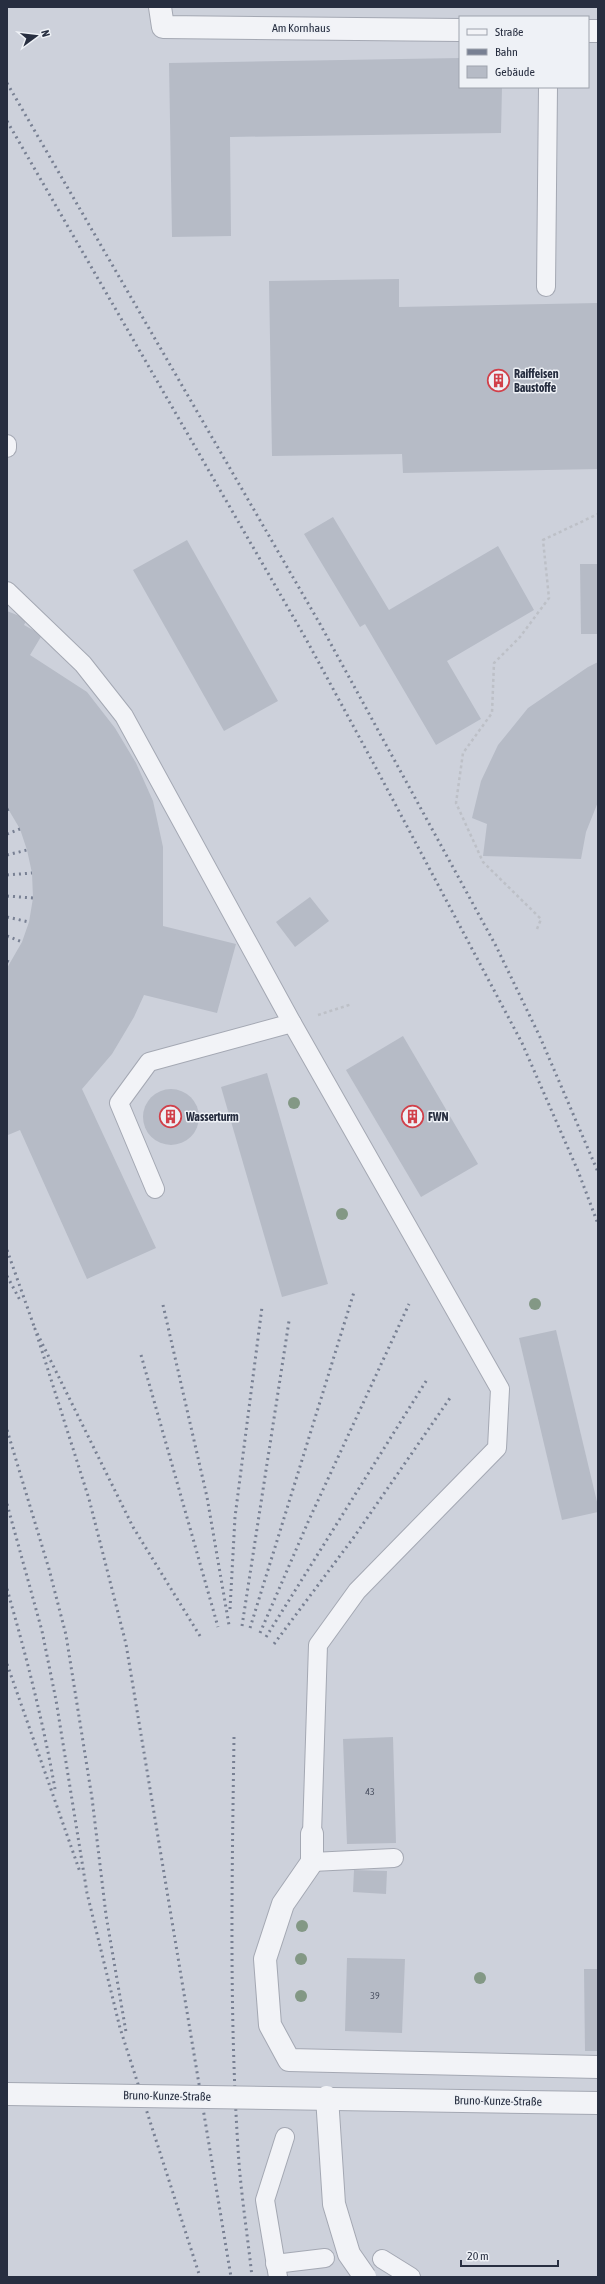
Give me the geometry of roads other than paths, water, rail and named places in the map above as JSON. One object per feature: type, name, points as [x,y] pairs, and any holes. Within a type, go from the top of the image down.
[{"type":"street","name":"Am Kornhaus","points":[[160,7],[163,27],[459,30]]},
{"type":"street","points":[[312,1834],[312,1862],[283,1904],[265,1959],[270,2025],[289,2064],[598,2067]]},
{"type":"street","name":"Bruno-Kunze-Straße","points":[[7,2094],[327,2097],[598,2103]]},
{"type":"street","points":[[327,2097],[334,2204],[348,2254],[365,2277]]},
{"type":"lane","points":[[546,287],[548,88]]},
{"type":"lane","points":[[7,591],[83,664],[124,716],[292,1023],[500,1389],[497,1448],[357,1591],[318,1645],[312,1834]]},
{"type":"lane","points":[[155,1189],[119,1103],[149,1062],[292,1023]]},
{"type":"lane","points":[[312,1862],[394,1858]]},
{"type":"lane","points":[[285,2136],[265,2200],[276,2270],[325,2258]]},
{"type":"lane","points":[[382,2259],[411,2277]]},
{"type":"railway","points":[[7,83],[320,624],[496,946],[540,1037],[598,1172]]},
{"type":"railway","points":[[7,121],[306,639],[376,768],[522,1043],[578,1171],[598,1224]]},
{"type":"railway","points":[[7,834],[20,829]]},
{"type":"railway","points":[[7,855],[27,850]]},
{"type":"railway","points":[[7,875],[32,873]]},
{"type":"railway","points":[[7,896],[33,898]]},
{"type":"railway","points":[[7,917],[29,922]]},
{"type":"railway","points":[[7,936],[22,942]]},
{"type":"railway","points":[[7,961],[11,963]]},
{"type":"railway","points":[[7,1250],[35,1329]]},
{"type":"railway","points":[[7,1276],[21,1302]]},
{"type":"railway","points":[[250,1628],[354,1292]]},
{"type":"railway","points":[[260,1633],[308,1522],[409,1304]]},
{"type":"railway","points":[[163,1305],[207,1497],[229,1625]]},
{"type":"railway","points":[[230,1609],[235,1517],[262,1307]]},
{"type":"railway","points":[[242,1626],[289,1321]]},
{"type":"railway","points":[[200,1636],[133,1527],[35,1329],[89,1499],[126,1644],[231,2277]]},
{"type":"railway","points":[[141,1355],[218,1627]]},
{"type":"railway","points":[[266,1637],[428,1378]]},
{"type":"railway","points":[[274,1644],[354,1537],[450,1398]]},
{"type":"railway","points":[[7,1430],[49,1569],[66,1635],[92,1798],[106,1915],[126,2032]]},
{"type":"railway","points":[[7,1504],[42,1631],[56,1700],[87,1893],[120,2028],[200,2277]]},
{"type":"railway","points":[[7,1589],[34,1688],[55,1789]]},
{"type":"railway","points":[[7,1664],[80,1872]]},
{"type":"railway","points":[[234,1737],[232,2004],[239,2163],[252,2277]]},
{"type":"place","name":"Raiffeisen Baustoffe","points":[[499,381]]},
{"type":"place","name":"Wasserturm","points":[[171,1117]]},
{"type":"place","name":"FWN","points":[[412,1117]]}]
